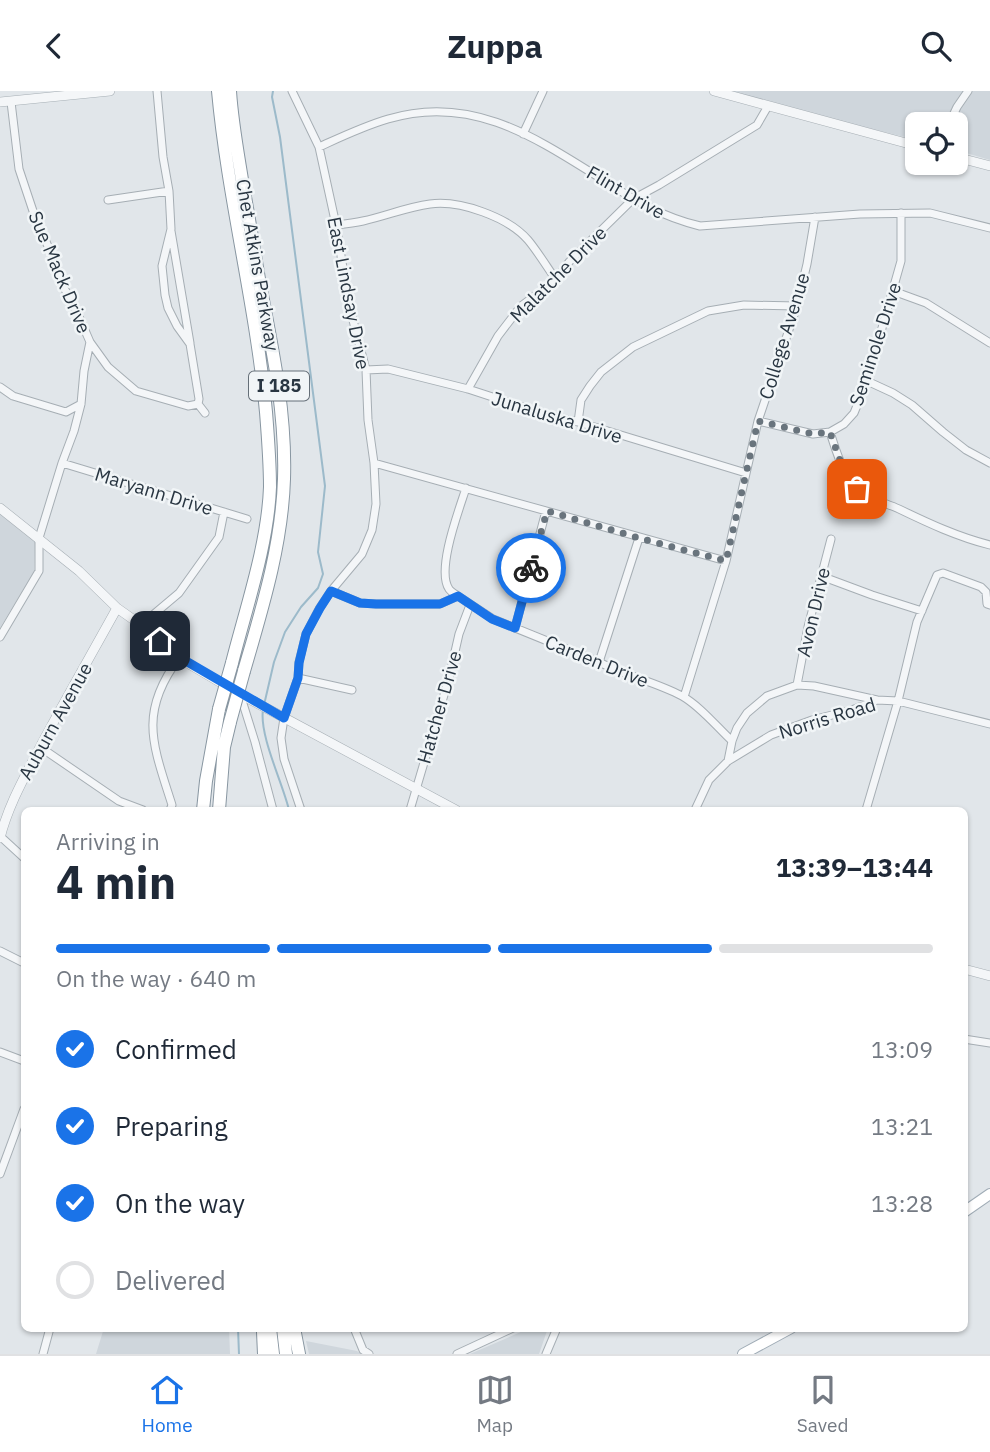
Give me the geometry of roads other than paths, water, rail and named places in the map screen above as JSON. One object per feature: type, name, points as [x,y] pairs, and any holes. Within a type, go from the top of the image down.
[{"type":"highway","name":"Chet Atkins Parkway","points":[[203,807],[219,709],[264,537],[270,488],[262,374],[237,227],[224,96]]},
{"type":"highway","name":"Chet Atkins Parkway","points":[[219,807],[224,747],[277,542],[284,449],[280,394],[224,96]]},
{"type":"highway","points":[[262,1332],[264,1354]]},
{"type":"highway","points":[[270,1332],[273,1354]]},
{"type":"highway","points":[[283,1332],[286,1354]]},
{"type":"highway","points":[[295,1332],[299,1354]]},
{"type":"main road","points":[[968,1209],[990,1194]]},
{"type":"main road","points":[[743,1354],[770,1334],[777,1332]]},
{"type":"street","points":[[0,103],[110,91]]},
{"type":"street","points":[[157,91],[171,229],[198,404],[205,413]]},
{"type":"street","name":"East Lindsay Drive","points":[[292,91],[319,147],[336,225],[349,305],[366,370],[376,505],[372,530],[362,554],[331,591],[306,634],[298,678],[284,718],[281,738],[284,759],[300,807]]},
{"type":"street","points":[[523,134],[543,91]]},
{"type":"street","points":[[714,91],[905,143]]},
{"type":"street","points":[[955,112],[968,91]]},
{"type":"street","name":"Sue Mack Drive","points":[[0,637],[38,572],[39,538],[74,432],[90,342],[64,288],[19,169],[11,101]]},
{"type":"street","name":"Malatche Drive","points":[[468,389],[498,336],[522,306],[556,280],[569,262],[632,199],[757,125],[768,106]]},
{"type":"street","name":"Flint Drive","points":[[319,147],[387,119],[412,113],[441,111],[470,115],[507,125],[632,199],[678,221],[700,226],[930,213],[990,227]]},
{"type":"street","points":[[968,160],[990,166]]},
{"type":"street","points":[[108,200],[169,191]]},
{"type":"street","points":[[336,225],[361,222],[431,204],[454,203],[491,215],[518,230],[556,280]]},
{"type":"street","name":"Seminole Drive","points":[[830,432],[844,424],[854,413],[867,381],[901,261],[901,213]]},
{"type":"street","name":"College Avenue","points":[[684,697],[726,561],[758,421],[797,306],[815,218]]},
{"type":"street","points":[[171,229],[162,266],[165,295],[177,326],[190,344]]},
{"type":"street","points":[[893,291],[926,303],[990,343]]},
{"type":"street","points":[[578,422],[581,400],[590,386],[601,372],[633,347],[708,311],[744,305],[797,306]]},
{"type":"street","points":[[90,342],[108,367],[136,391],[188,406],[198,404]]},
{"type":"street","name":"Junaluska Drive","points":[[366,370],[388,369],[468,389],[747,473]]},
{"type":"street","points":[[867,381],[912,405],[966,450],[990,463]]},
{"type":"street","points":[[0,387],[13,396],[59,410],[66,411],[81,404]]},
{"type":"street","points":[[758,421],[813,434],[830,432],[843,469],[857,489],[950,532],[990,545]]},
{"type":"street","name":"Maryann Drive","points":[[62,463],[247,519]]},
{"type":"street","points":[[374,464],[726,561]]},
{"type":"street","points":[[331,591],[360,603],[376,604],[440,604],[458,596],[449,588],[444,573],[450,540],[466,488]]},
{"type":"street","points":[[0,508],[79,571],[117,608],[179,657],[240,694],[451,807]]},
{"type":"street","points":[[515,628],[547,511]]},
{"type":"street","points":[[141,625],[179,593],[219,537],[225,512]]},
{"type":"street","points":[[600,662],[639,538]]},
{"type":"street","name":"Avon Drive","points":[[797,685],[807,627],[831,539]]},
{"type":"street","points":[[867,807],[898,701],[917,622],[937,575],[943,573],[981,587],[986,592],[986,604],[990,605]]},
{"type":"street","points":[[821,576],[922,611]]},
{"type":"street","name":"Carden Drive","points":[[458,596],[492,619],[684,697],[732,741]]},
{"type":"street","name":"Hatcher Drive","points":[[411,807],[449,678],[459,634],[470,605]]},
{"type":"street","name":"Auburn Avenue","points":[[0,837],[5,816],[40,747],[117,608]]},
{"type":"street","points":[[171,807],[152,732],[154,709],[161,688],[179,657]]},
{"type":"street","points":[[298,678],[352,690]]},
{"type":"street","points":[[728,761],[737,728],[747,713],[767,696],[797,685],[814,686],[877,701]]},
{"type":"street","points":[[240,694],[272,807]]},
{"type":"street","name":"Norris Road","points":[[696,807],[709,780],[728,761],[771,735],[877,701],[898,701],[990,724]]},
{"type":"street","points":[[40,747],[120,801],[135,807]]},
{"type":"street","points":[[0,837],[21,854]]},
{"type":"street","points":[[0,951],[21,962]]},
{"type":"street","points":[[968,970],[990,976]]},
{"type":"street","points":[[968,1040],[990,1043]]},
{"type":"street","points":[[0,1052],[21,1060]]},
{"type":"street","points":[[0,1174],[21,1117]]},
{"type":"street","points":[[43,1354],[49,1332]]},
{"type":"street","points":[[356,1332],[363,1350],[369,1354]]},
{"type":"street","points":[[487,1341],[488,1332]]},
{"type":"street","points":[[457,1354],[505,1332]]},
{"type":"street","points":[[546,1354],[555,1332]]},
{"type":"waterway","points":[[264,705],[274,662],[285,632],[301,607],[318,588],[323,574],[318,552],[325,486],[273,91]]},
{"type":"waterway","points":[[263,710],[268,746],[288,807]]},
{"type":"waterway","points":[[238,1332],[239,1354]]}]
